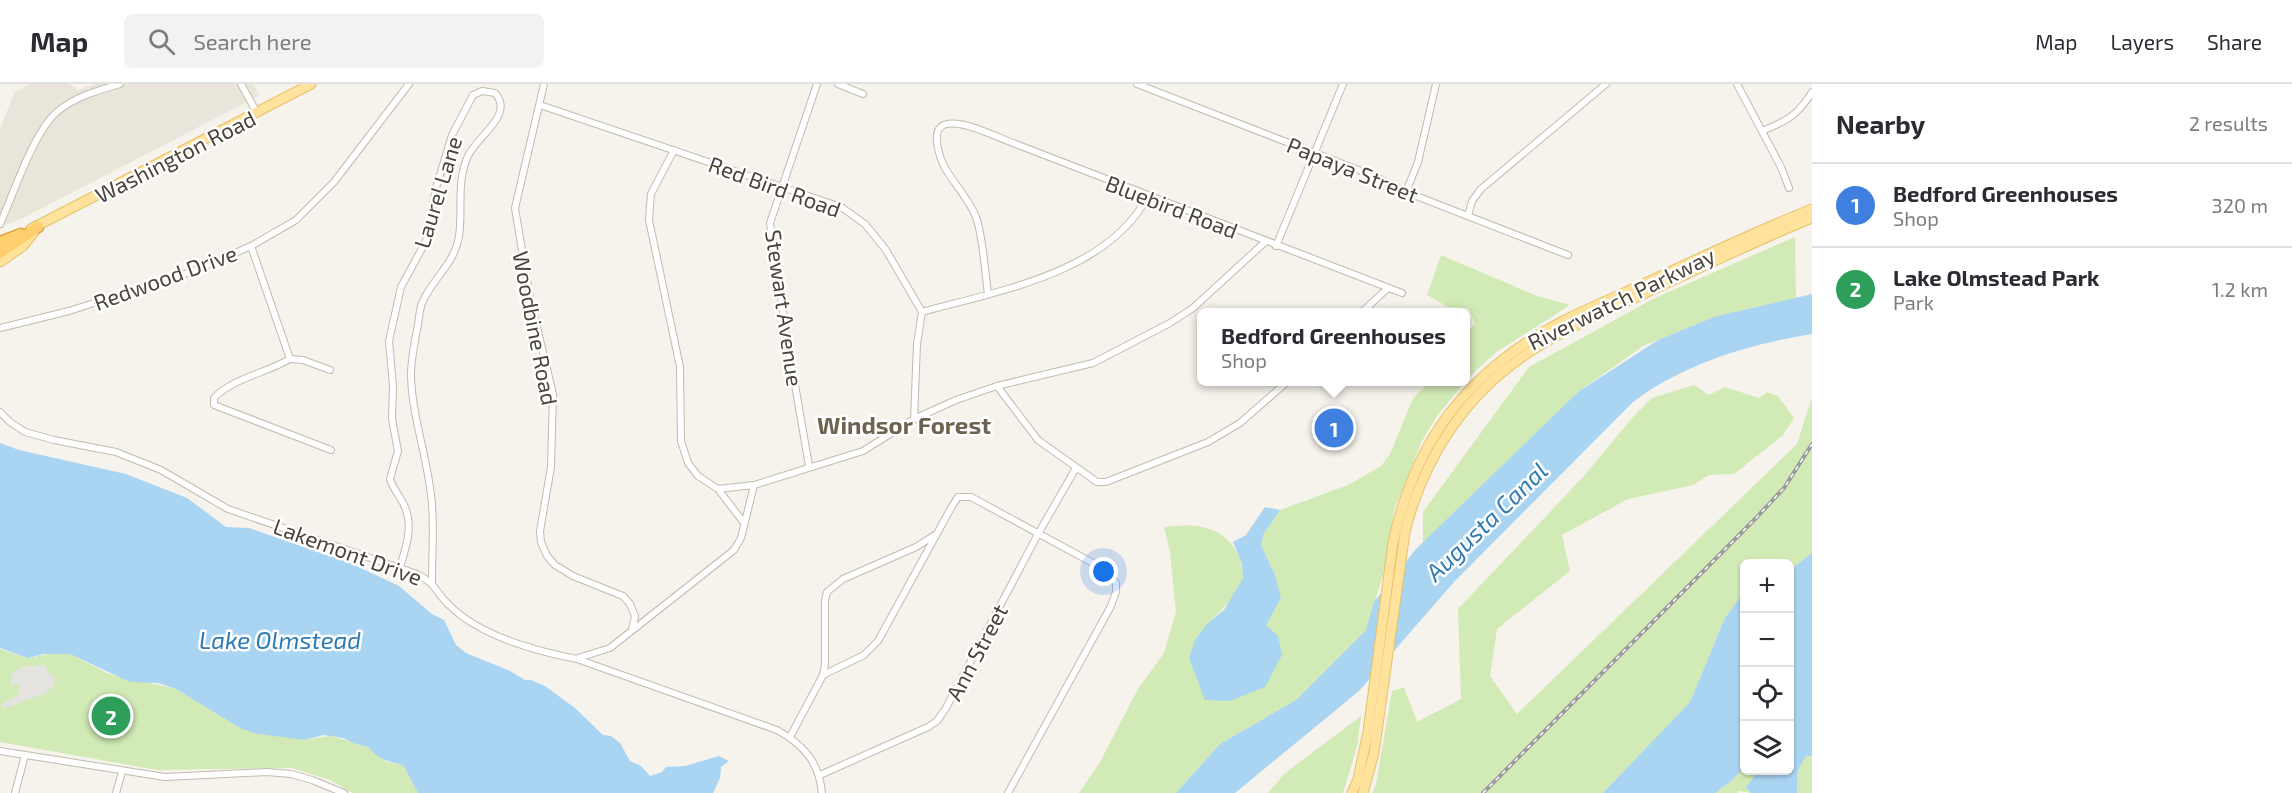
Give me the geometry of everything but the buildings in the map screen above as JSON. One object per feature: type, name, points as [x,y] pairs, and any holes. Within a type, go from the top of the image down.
[{"type":"highway","points":[[0,240],[38,227]]},
{"type":"highway","points":[[0,253],[38,227]]},
{"type":"main road","name":"Washington Road","points":[[38,227],[311,84]]},
{"type":"main road","name":"Riverwatch Parkway","points":[[1363,793],[1374,753],[1405,532],[1413,501],[1424,473],[1439,446],[1470,403],[1507,368],[1528,352],[1571,328],[1812,209]]},
{"type":"main road","name":"Riverwatch Parkway","points":[[1352,793],[1358,779],[1368,732],[1393,543],[1405,495],[1426,450],[1456,405],[1489,371],[1533,338],[1775,228],[1812,218]]},
{"type":"main road","points":[[0,262],[23,246],[38,227]]},
{"type":"street","points":[[0,224],[42,128],[57,111],[74,101],[100,89],[120,84]]},
{"type":"street","points":[[241,84],[256,113]]},
{"type":"street","name":"Woodbine Road","points":[[544,84],[515,208],[530,298],[552,394],[551,467],[540,531],[541,542],[546,556],[555,566],[573,576],[623,596],[630,604],[635,616],[632,630]]},
{"type":"street","name":"Stewart Avenue","points":[[810,466],[788,344],[770,223],[817,84]]},
{"type":"street","points":[[838,84],[863,94]]},
{"type":"street","name":"Papaya Street","points":[[1137,84],[1150,86],[1374,176],[1406,192],[1568,255]]},
{"type":"street","points":[[1276,246],[1343,84]]},
{"type":"street","points":[[1406,192],[1418,162],[1436,84]]},
{"type":"street","points":[[1468,216],[1472,201],[1481,189],[1606,84]]},
{"type":"street","points":[[1737,84],[1781,167],[1789,188]]},
{"type":"street","name":"Redwood Drive","points":[[0,328],[69,311],[194,271],[251,246],[296,220],[334,182],[408,85]]},
{"type":"street","name":"Laurel Lane","points":[[400,567],[408,540],[409,521],[403,503],[390,479],[398,451],[392,419],[393,386],[389,341],[391,330],[401,287],[426,241],[436,188],[452,135],[473,95],[482,91],[495,93],[500,98],[502,108],[499,118],[474,145],[467,158],[459,201],[459,236],[453,258],[422,305],[413,350],[412,395],[432,506],[432,582]]},
{"type":"street","points":[[1762,131],[1783,122],[1802,109],[1812,92]]},
{"type":"street","name":"Red Bird Road","points":[[540,105],[841,207],[865,224],[886,250],[922,312]]},
{"type":"street","name":"Bluebird Road","points":[[988,294],[976,217],[944,165],[939,152],[938,130],[942,125],[950,122],[963,124],[1402,293]]},
{"type":"street","points":[[674,150],[651,194],[649,220],[680,367],[681,441],[688,463],[698,476],[718,489],[744,523]]},
{"type":"street","points":[[914,419],[917,344],[922,312],[1050,275],[1075,263],[1113,239],[1130,224],[1148,196]]},
{"type":"street","points":[[718,489],[754,484],[863,451],[914,419],[956,400],[997,386],[1093,363],[1128,347],[1193,308],[1265,242]]},
{"type":"street","points":[[251,246],[290,359]]},
{"type":"street","points":[[1366,308],[1388,288]]},
{"type":"street","points":[[330,370],[303,360],[290,359],[223,389],[214,398],[214,405],[331,450]]},
{"type":"street","points":[[997,386],[1038,440],[1096,482],[1106,482],[1208,442],[1240,423],[1281,386]]},
{"type":"street","name":"Lakemont Drive","points":[[0,412],[10,423],[25,432],[54,441],[116,452],[161,470],[228,509],[400,567],[432,582],[449,605],[473,623],[513,642],[550,654],[576,659],[777,730],[790,737]]},
{"type":"street","name":"Ann Street","points":[[820,775],[871,754],[937,721],[1076,468]]},
{"type":"street","points":[[604,669],[600,659],[610,648],[734,550],[741,538],[754,484]]},
{"type":"street","points":[[823,675],[858,658],[878,641],[958,497],[971,496],[1104,569],[1116,583],[1116,592],[1111,606],[1008,793]]},
{"type":"street","points":[[822,793],[820,775],[808,753],[790,737],[823,675],[827,592],[843,579],[916,547],[938,532]]},
{"type":"street","points":[[576,659],[610,648]]},
{"type":"street","points":[[0,751],[165,777],[267,772],[291,774],[344,793]]},
{"type":"street","points":[[15,793],[25,755]]},
{"type":"street","points":[[116,793],[122,772]]},
{"type":"shaded area","points":[[29,84],[69,84],[78,90],[95,84],[254,84],[259,96],[19,220],[0,226],[0,129],[14,93]]},
{"type":"shaded area","points":[[44,665],[50,675],[56,677],[53,686],[46,693],[3,709],[1,704],[16,697],[20,690],[20,683],[12,687],[11,685],[12,673],[22,667]]},
{"type":"green space","points":[[1795,237],[1796,300],[1709,319],[1643,346],[1578,392],[1423,543],[1423,512],[1529,367],[1655,298]]},
{"type":"green space","points":[[1441,255],[1537,296],[1570,305],[1495,353],[1470,376],[1470,329],[1475,323],[1470,308],[1448,307],[1427,295]]},
{"type":"green space","points":[[1694,385],[1709,395],[1725,387],[1759,398],[1767,392],[1778,396],[1794,418],[1783,435],[1734,474],[1709,475],[1693,485],[1628,499],[1562,535],[1570,571],[1497,629],[1490,676],[1517,714],[1797,444],[1812,397],[1812,553],[1794,567],[1794,559],[1740,559],[1740,597],[1725,618],[1690,702],[1603,793],[1372,793],[1376,784],[1392,691],[1404,687],[1417,722],[1461,699],[1458,609],[1583,477],[1632,418],[1652,398]]},
{"type":"green space","points":[[1426,386],[1462,386],[1437,416],[1422,441],[1395,508],[1383,575],[1366,630],[1296,700],[1220,744],[1176,793],[1079,793],[1100,762],[1138,689],[1164,653],[1176,612],[1170,552],[1164,527],[1198,526],[1218,532],[1233,546],[1239,557],[1242,566],[1242,580],[1227,604],[1207,624],[1278,636],[1265,625],[1275,575],[1261,545],[1264,533],[1280,510],[1348,485],[1381,466],[1390,454],[1413,398]]},
{"type":"green space","points":[[0,649],[28,658],[49,654],[70,654],[109,674],[176,689],[240,728],[304,740],[331,736],[366,746],[387,762],[403,765],[418,793],[353,793],[330,780],[292,768],[157,770],[0,742]]},
{"type":"green space","points":[[1361,716],[1357,747],[1343,793],[1268,793],[1285,773]]},
{"type":"green space","points":[[1806,756],[1812,756],[1812,793],[1797,793],[1797,772]]},
{"type":"green space","points":[[1740,772],[1740,775],[1755,775],[1746,787],[1751,793],[1739,791],[1737,793],[1715,793]]},
{"type":"water","name":"Augusta Canal","points":[[1812,294],[1812,334],[1741,350],[1696,366],[1653,388],[1633,402],[1454,582],[1359,691],[1235,793],[1176,793],[1220,744],[1296,700],[1366,630],[1374,602],[1416,549],[1578,392],[1658,340],[1714,317]]},
{"type":"water","name":"Lake Olmstead","points":[[0,443],[19,450],[126,474],[187,498],[226,527],[249,528],[350,563],[399,586],[432,614],[444,620],[456,645],[466,653],[510,671],[525,680],[545,686],[575,708],[603,735],[611,736],[620,743],[630,761],[641,766],[650,776],[662,772],[666,767],[685,766],[719,756],[729,761],[721,767],[720,778],[713,793],[418,793],[403,765],[384,759],[368,747],[343,738],[324,735],[304,740],[253,733],[240,728],[176,689],[158,683],[130,682],[70,654],[44,654],[28,658],[0,648]]},
{"type":"water","points":[[1265,507],[1280,510],[1264,533],[1261,545],[1275,575],[1281,598],[1266,625],[1278,636],[1282,655],[1265,687],[1230,701],[1205,700],[1189,658],[1195,640],[1207,624],[1224,610],[1243,578],[1242,564],[1233,542],[1246,535]]},
{"type":"water","points":[[1812,553],[1812,756],[1806,756],[1797,772],[1797,793],[1751,793],[1746,787],[1755,775],[1794,775],[1794,567]]},
{"type":"water","points":[[1740,597],[1740,772],[1715,793],[1603,793],[1690,702],[1725,618]]},
{"type":"railway","points":[[1483,793],[1757,517],[1784,488],[1812,444]]},
{"type":"place","name":"Bedford Greenhouses","points":[[1334,428]]},
{"type":"place","name":"Lake Olmstead Park","points":[[111,716]]},
{"type":"district","name":"Windsor Forest","points":[[904,424]]}]
